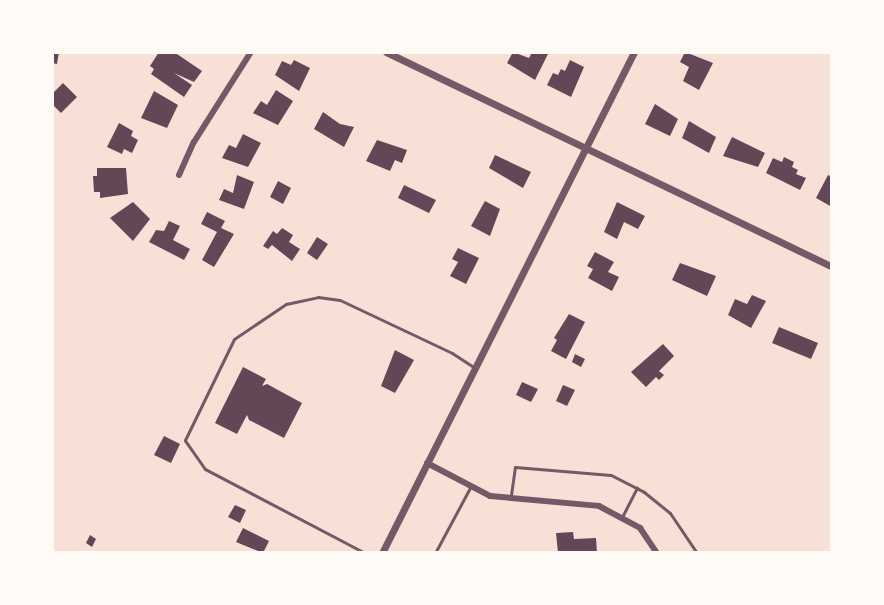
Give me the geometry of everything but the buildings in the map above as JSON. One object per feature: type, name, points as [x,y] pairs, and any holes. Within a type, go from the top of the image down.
[{"type":"street","points":[[179,175],[194,142],[240,75],[251,52]]},
{"type":"street","points":[[386,52],[832,267]]},
{"type":"street","points":[[382,553],[634,52]]},
{"type":"street","points":[[427,463],[490,496],[599,506],[640,528],[657,553]]},
{"type":"lane","points":[[365,553],[205,469],[185,440],[234,339],[286,304],[318,297],[340,300],[452,353],[475,368]]},
{"type":"lane","points":[[511,498],[515,467],[611,475],[637,488],[670,513],[697,553]]},
{"type":"lane","points":[[435,553],[471,486]]},
{"type":"lane","points":[[621,518],[637,488]]}]
